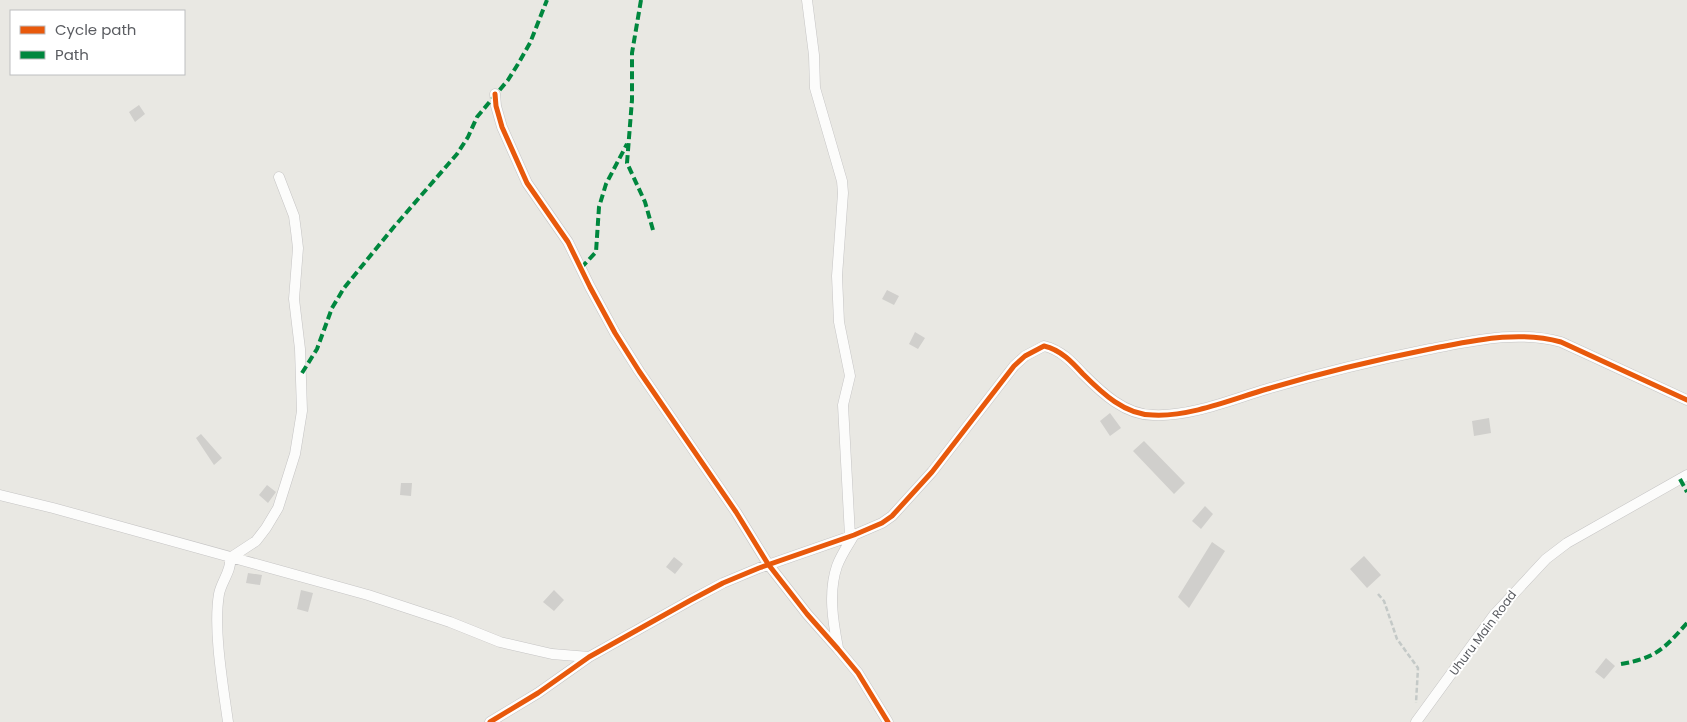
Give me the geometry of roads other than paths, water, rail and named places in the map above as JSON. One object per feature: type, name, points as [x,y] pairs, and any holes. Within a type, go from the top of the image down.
[{"type":"street","points":[[807,0],[814,55],[815,88],[842,181],[843,193],[837,276],[839,322],[850,376],[843,405],[852,536],[837,566],[834,578],[833,614],[838,649]]},
{"type":"street","points":[[496,94],[496,106],[502,127],[527,184],[565,237],[615,333],[736,512],[768,564],[869,689],[888,722]]},
{"type":"street","points":[[230,558],[256,541],[278,508],[295,454],[302,410],[300,349],[294,299],[298,248],[294,216],[280,177]]},
{"type":"street","points":[[490,722],[538,693],[589,657],[723,583],[768,564],[852,536],[892,516],[932,472],[1014,366],[1024,356],[1044,346],[1068,359],[1113,400],[1142,415],[1151,416],[1198,409],[1292,382],[1392,357],[1510,336],[1541,338],[1561,342],[1687,400]]},
{"type":"street","name":"Uhuru Main Road","points":[[1416,722],[1494,615],[1546,559],[1566,543],[1687,475]]},
{"type":"street","points":[[0,495],[368,595],[450,622],[500,642],[552,654],[589,657]]},
{"type":"street","points":[[228,722],[217,624],[219,594],[226,572],[231,564],[230,558]]}]
